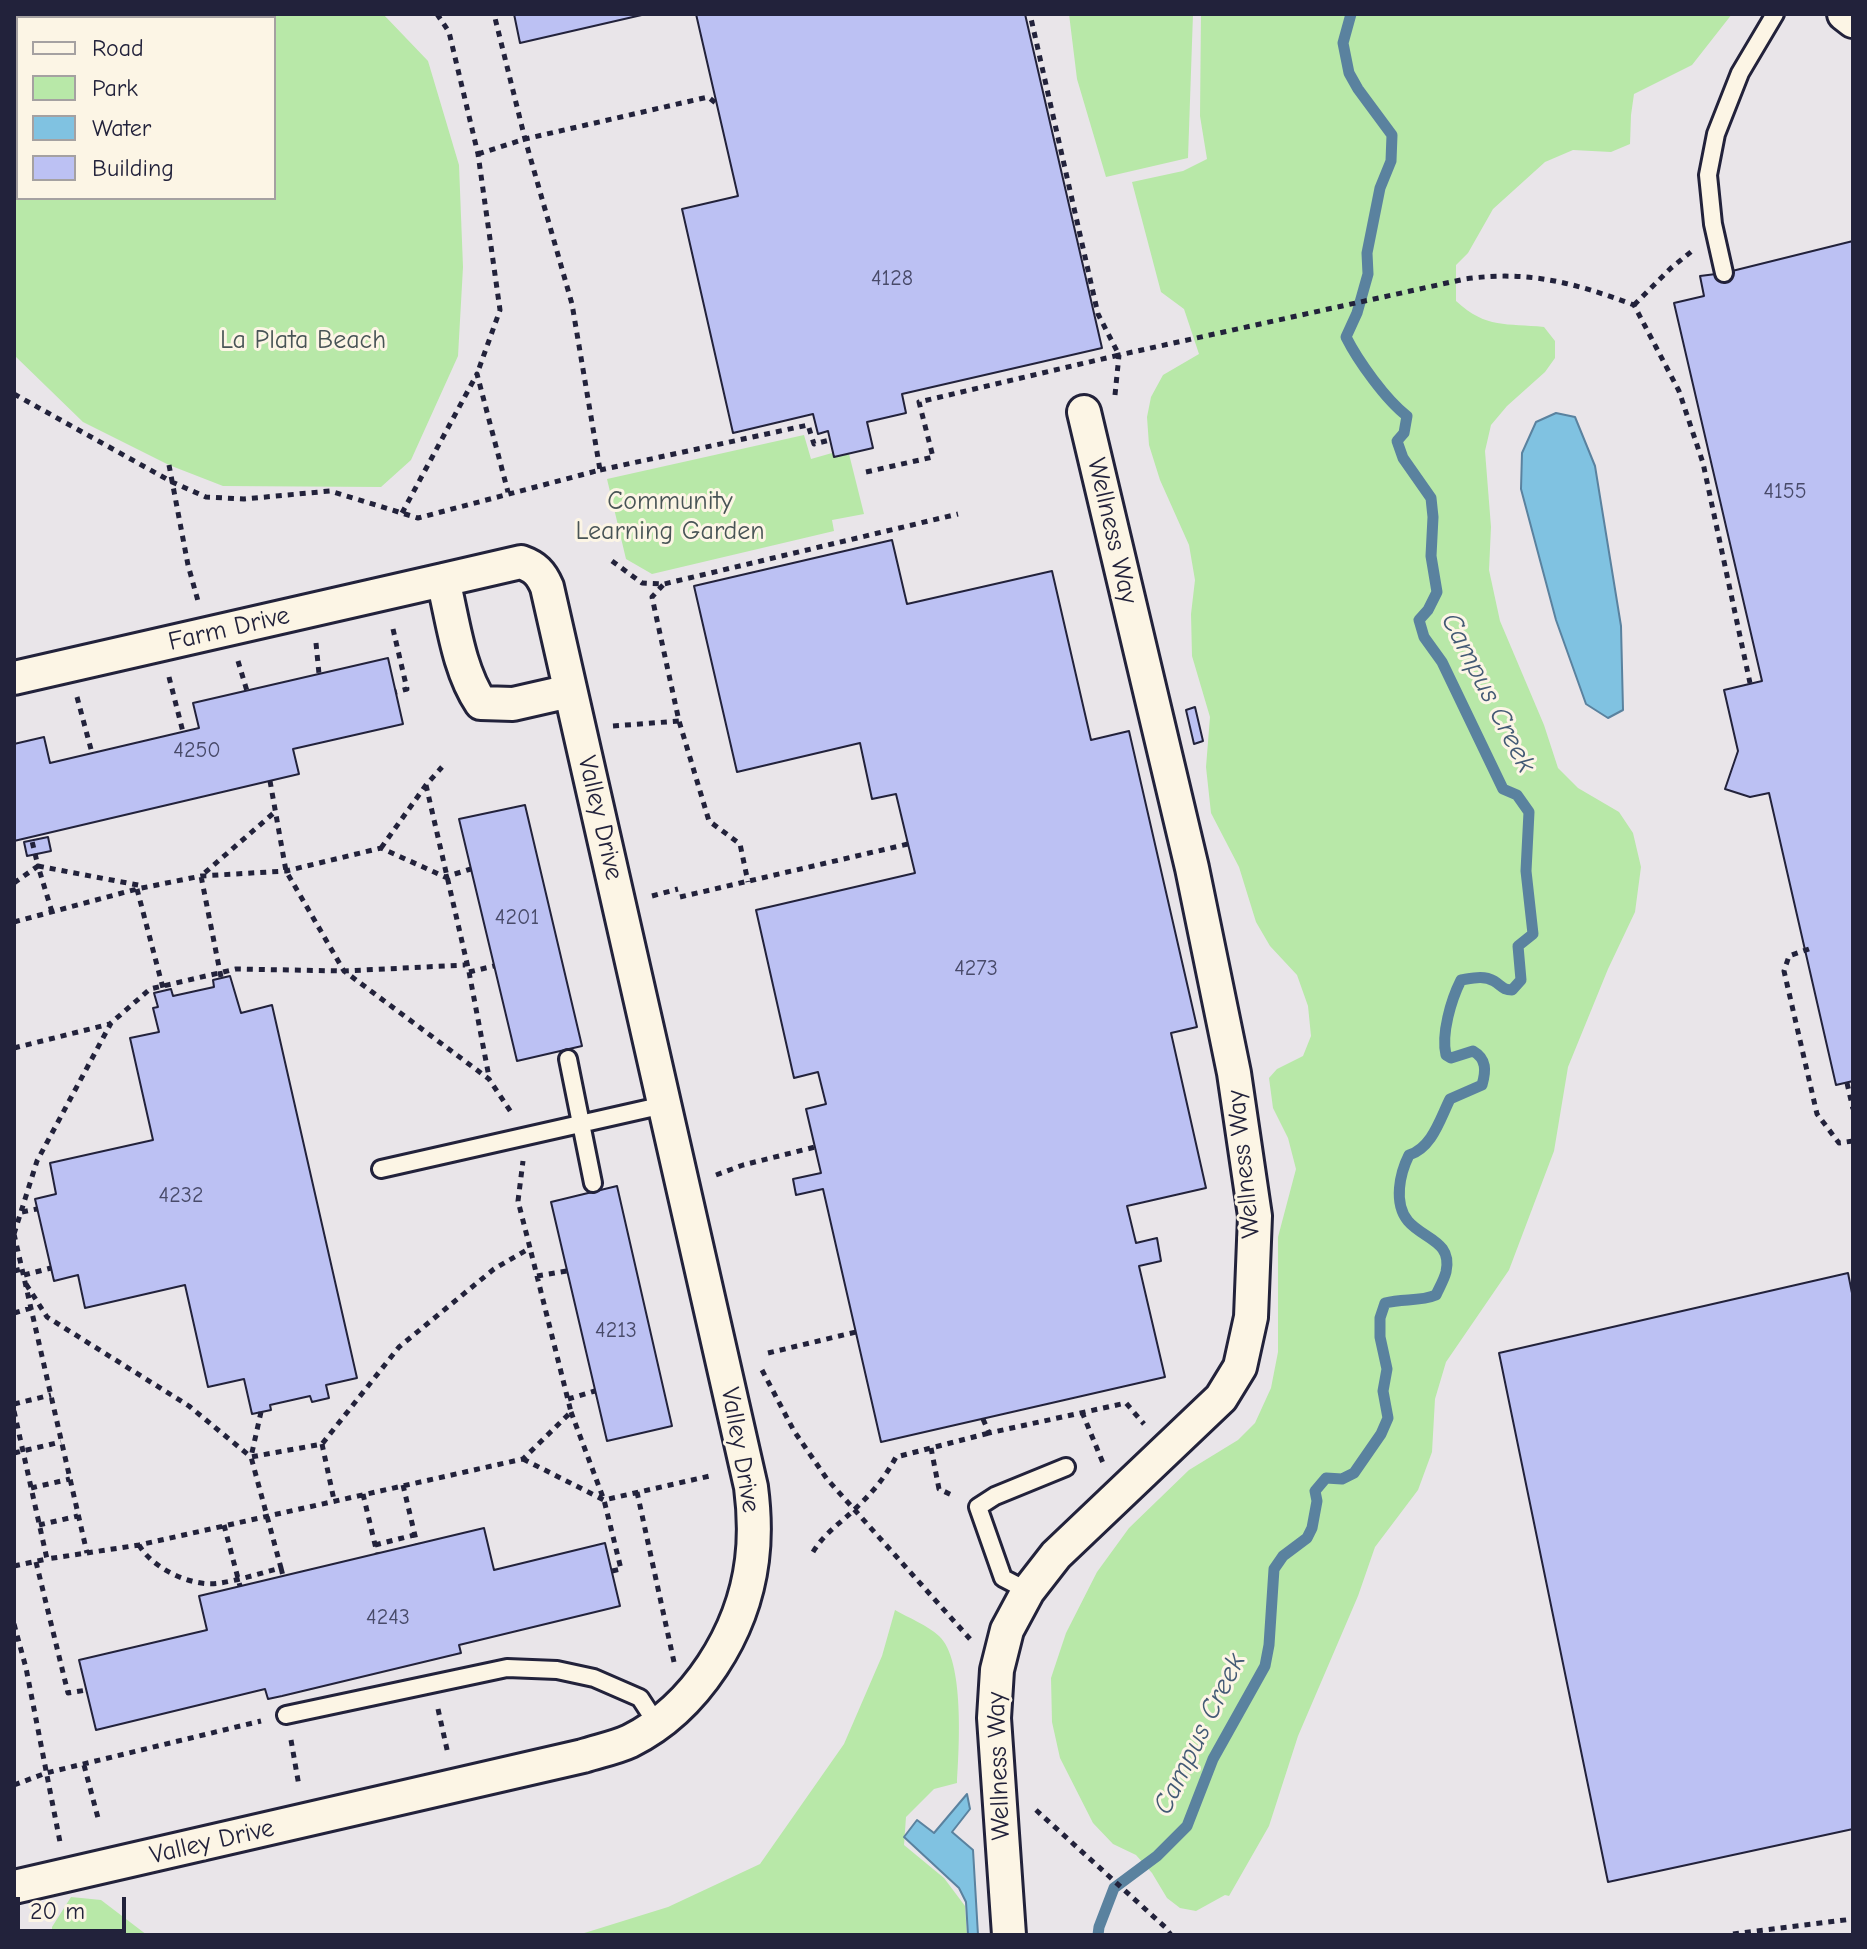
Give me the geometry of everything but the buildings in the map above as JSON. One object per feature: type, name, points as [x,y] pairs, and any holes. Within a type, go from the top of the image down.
[{"type":"street","points":[[1844,14],[1853,21]]},
{"type":"street","name":"Wellness Way","points":[[1009,1935],[994,1718],[997,1670],[1007,1630],[1028,1591],[1056,1555],[1168,1452],[1221,1398],[1240,1367],[1251,1317],[1255,1216],[1234,1073],[1192,868],[1084,412]]},
{"type":"street","name":"Valley Drive","points":[[14,1887],[583,1756],[628,1742],[657,1724],[704,1678],[725,1644],[743,1600],[752,1560],[751,1487],[547,587],[542,575],[533,566],[521,562],[443,580]]},
{"type":"street","points":[[443,580],[465,669],[473,692],[481,703],[496,706],[513,704],[570,691]]},
{"type":"street","name":"Farm Drive","points":[[14,678],[443,580]]},
{"type":"lane","points":[[1724,273],[1713,224],[1708,175],[1716,134],[1740,73],[1775,14]]},
{"type":"lane","points":[[568,1059],[593,1183]]},
{"type":"lane","points":[[381,1169],[664,1105]]},
{"type":"lane","points":[[1028,1591],[1003,1578],[978,1507],[995,1496],[1066,1467]]},
{"type":"lane","points":[[286,1715],[507,1668],[557,1670],[594,1678],[640,1698],[657,1724]]},
{"type":"path","points":[[402,513],[477,374],[500,310],[478,154],[449,32],[437,14]]},
{"type":"path","points":[[494,14],[525,139],[572,304],[600,470]]},
{"type":"path","points":[[1030,14],[1098,314],[1119,355],[1114,407],[1084,412]]},
{"type":"path","points":[[478,154],[525,139],[708,97],[717,104]]},
{"type":"path","points":[[1634,305],[1689,252],[1720,245]]},
{"type":"path","points":[[866,472],[933,457],[919,402],[1436,285],[1495,275],[1528,275],[1562,280],[1634,305],[1679,391],[1703,463],[1750,683]]},
{"type":"path","points":[[477,374],[508,492]]},
{"type":"path","points":[[14,394],[172,482],[206,497],[244,499],[330,491],[418,518],[600,470],[808,425],[814,444],[830,440]]},
{"type":"path","points":[[169,465],[188,565]]},
{"type":"path","points":[[612,561],[642,583],[664,584],[958,514]]},
{"type":"path","points":[[664,584],[652,597],[679,721],[709,821],[740,844],[748,882]]},
{"type":"path","points":[[393,629],[407,689],[396,692]]},
{"type":"path","points":[[315,640],[319,674]]},
{"type":"path","points":[[164,644],[183,732]]},
{"type":"path","points":[[239,661],[247,691]]},
{"type":"path","points":[[69,665],[92,753]]},
{"type":"path","points":[[604,727],[679,721]]},
{"type":"path","points":[[381,848],[442,767]]},
{"type":"path","points":[[270,781],[286,871],[344,971],[489,1079],[526,1136],[518,1201],[571,1412],[604,1500],[621,1569],[612,1571]]},
{"type":"path","points":[[426,785],[469,972],[489,1079]]},
{"type":"path","points":[[201,876],[276,811]]},
{"type":"path","points":[[31,837],[52,912]]},
{"type":"path","points":[[680,897],[908,844]]},
{"type":"path","points":[[14,922],[137,889],[201,876],[286,871],[381,848],[445,877],[471,869]]},
{"type":"path","points":[[14,883],[38,866],[147,887]]},
{"type":"path","points":[[201,876],[220,976]]},
{"type":"path","points":[[137,889],[164,990]]},
{"type":"path","points":[[639,899],[678,889]]},
{"type":"path","points":[[1809,949],[1789,956],[1784,971],[1802,1055],[1817,1114],[1839,1143],[1853,1141]]},
{"type":"path","points":[[87,1553],[14,1234],[37,1161],[111,1023],[150,989],[164,990],[236,969],[344,971],[465,965]]},
{"type":"path","points":[[469,972],[494,966]]},
{"type":"path","points":[[14,1048],[111,1023]]},
{"type":"path","points":[[1847,1083],[1853,1109]]},
{"type":"path","points":[[702,1180],[743,1165],[815,1147]]},
{"type":"path","points":[[22,1212],[37,1209]]},
{"type":"path","points":[[26,1284],[47,1317],[189,1406],[251,1457],[322,1444],[399,1347],[494,1269],[530,1248]]},
{"type":"path","points":[[14,1271],[51,1268]]},
{"type":"path","points":[[537,1276],[567,1271]]},
{"type":"path","points":[[14,1313],[31,1308]]},
{"type":"path","points":[[768,1353],[856,1332]]},
{"type":"path","points":[[761,1367],[794,1431],[827,1479],[977,1647]]},
{"type":"path","points":[[568,1399],[595,1391]]},
{"type":"path","points":[[14,1404],[51,1395]]},
{"type":"path","points":[[813,1552],[828,1530],[855,1510],[885,1478],[896,1457],[1126,1403],[1168,1452]]},
{"type":"path","points":[[14,1411],[47,1559]]},
{"type":"path","points":[[261,1412],[251,1457],[283,1576]]},
{"type":"path","points":[[14,1566],[139,1545],[523,1459],[571,1412]]},
{"type":"path","points":[[1082,1412],[1102,1462],[1124,1492]]},
{"type":"path","points":[[983,1419],[989,1433]]},
{"type":"path","points":[[14,1453],[61,1442]]},
{"type":"path","points":[[322,1444],[334,1500]]},
{"type":"path","points":[[931,1448],[939,1489],[978,1507]]},
{"type":"path","points":[[523,1459],[604,1500],[717,1474]]},
{"type":"path","points":[[31,1488],[70,1479]]},
{"type":"path","points":[[403,1485],[417,1544]]},
{"type":"path","points":[[637,1492],[672,1649]]},
{"type":"path","points":[[363,1494],[377,1553]]},
{"type":"path","points":[[39,1525],[78,1516]]},
{"type":"path","points":[[224,1525],[239,1582]]},
{"type":"path","points":[[375,1545],[414,1535]]},
{"type":"path","points":[[139,1545],[146,1558],[165,1571],[216,1584],[239,1582],[281,1568]]},
{"type":"path","points":[[36,1562],[68,1693],[87,1690]]},
{"type":"path","points":[[14,1624],[26,1668],[60,1843]]},
{"type":"path","points":[[433,1686],[449,1759]]},
{"type":"path","points":[[14,1785],[46,1773],[286,1715],[301,1794]]},
{"type":"path","points":[[84,1764],[98,1818]]},
{"type":"path","points":[[1033,1808],[1171,1935]]},
{"type":"path","points":[[1733,1934],[1853,1919]]},
{"type":"shaded area","points":[[14,14],[1853,14],[1853,1935],[14,1935]]},
{"type":"green space","name":"La Plata Beach","points":[[383,14],[428,61],[459,165],[463,267],[458,356],[411,460],[381,487],[223,486],[169,465],[83,422],[14,355],[14,64],[16,200],[276,200],[276,16],[220,16]]},
{"type":"green space","points":[[1069,14],[1193,14],[1188,158],[1106,177],[1077,79]]},
{"type":"green space","points":[[1201,14],[1732,14],[1692,65],[1634,94],[1630,144],[1611,152],[1573,150],[1545,162],[1493,209],[1468,253],[1456,265],[1456,301],[1467,310],[1497,323],[1544,327],[1555,341],[1555,358],[1545,372],[1491,425],[1485,451],[1491,527],[1489,570],[1500,621],[1544,725],[1558,768],[1578,788],[1619,812],[1633,833],[1641,867],[1635,912],[1568,1067],[1554,1151],[1509,1270],[1446,1362],[1435,1399],[1432,1452],[1418,1490],[1375,1547],[1358,1596],[1298,1736],[1269,1826],[1229,1896],[1225,1895],[1196,1911],[1180,1908],[1167,1898],[1152,1873],[1136,1855],[1113,1844],[1093,1823],[1060,1758],[1052,1722],[1051,1678],[1066,1633],[1097,1572],[1129,1528],[1189,1470],[1238,1440],[1255,1423],[1271,1388],[1278,1352],[1278,1237],[1296,1169],[1288,1138],[1273,1108],[1269,1078],[1277,1069],[1303,1056],[1311,1036],[1308,1006],[1297,975],[1270,946],[1256,922],[1239,867],[1211,813],[1206,767],[1210,717],[1192,656],[1191,614],[1195,580],[1189,545],[1160,480],[1149,445],[1147,417],[1151,397],[1163,375],[1199,354],[1184,309],[1161,292],[1132,182],[1183,171],[1207,159],[1200,116]]},
{"type":"green space","name":"Community Learning Garden","points":[[804,435],[811,459],[832,453],[834,457],[849,454],[864,514],[832,520],[834,531],[652,574],[626,559],[607,479]]},
{"type":"green space","points":[[895,1610],[939,1636],[953,1664],[958,1706],[957,1783],[934,1789],[906,1817],[904,1845],[944,1878],[965,1906],[967,1935],[578,1935],[668,1907],[760,1864],[844,1744],[882,1656]]},
{"type":"green space","points":[[71,1897],[101,1900],[147,1935],[52,1935],[52,1927]]},
{"type":"water","points":[[1556,413],[1575,417],[1595,466],[1621,626],[1623,710],[1608,718],[1586,704],[1556,620],[1521,489],[1522,453],[1536,422]]},
{"type":"water","points":[[967,1794],[970,1809],[952,1832],[973,1850],[978,1935],[968,1935],[966,1902],[959,1888],[904,1837],[917,1820],[934,1833]]},
{"type":"waterway","name":"Campus Creek","points":[[1098,1935],[1114,1888],[1157,1856],[1187,1826],[1213,1759],[1265,1666],[1274,1569],[1283,1556],[1307,1538],[1317,1501],[1315,1491],[1326,1478],[1342,1479],[1354,1473],[1381,1434],[1388,1418],[1383,1391],[1387,1369],[1380,1337],[1380,1318],[1385,1303],[1436,1295],[1447,1262],[1441,1247],[1414,1227],[1403,1214],[1399,1197],[1403,1170],[1409,1155],[1424,1146],[1439,1124],[1450,1099],[1482,1085],[1484,1075],[1483,1062],[1473,1051],[1451,1058],[1446,1055],[1446,1027],[1451,1007],[1461,980],[1486,978],[1512,990],[1521,980],[1518,946],[1533,934],[1526,871],[1529,812],[1517,795],[1503,789],[1442,662],[1424,637],[1419,620],[1437,592],[1431,556],[1433,517],[1431,498],[1403,458],[1397,441],[1404,433],[1407,416],[1373,380],[1346,337],[1357,313],[1368,274],[1367,253],[1380,188],[1391,161],[1392,135],[1349,73],[1343,43],[1351,14]]}]
